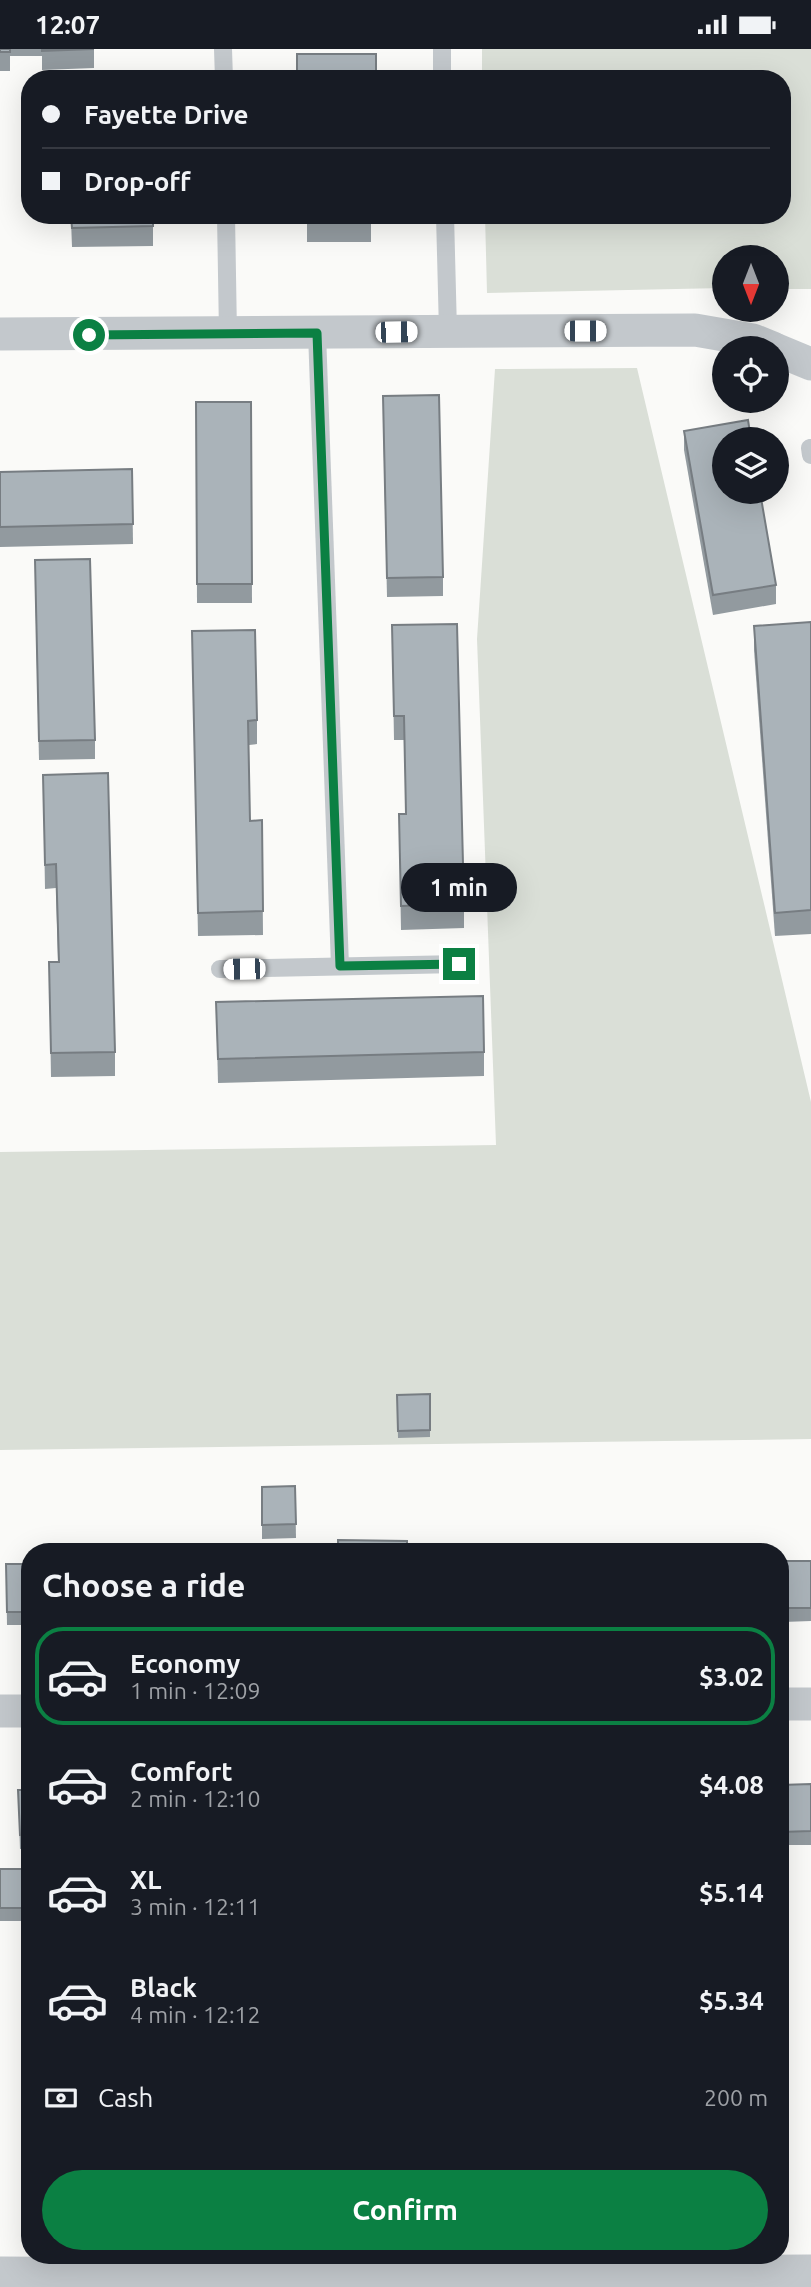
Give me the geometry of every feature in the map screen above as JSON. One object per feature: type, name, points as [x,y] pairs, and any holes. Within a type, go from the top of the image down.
[{"type":"street","points":[[0,334],[695,330],[730,336]]},
{"type":"street","points":[[789,355],[811,364]]},
{"type":"street","points":[[789,1704],[811,1704]]},
{"type":"street","points":[[0,1711],[21,1711]]},
{"type":"street","points":[[0,2273],[811,2271]]},
{"type":"lane","points":[[223,49],[224,70]]},
{"type":"lane","points":[[442,49],[442,70]]},
{"type":"lane","points":[[226,224],[228,334]]},
{"type":"lane","points":[[445,224],[448,331]]},
{"type":"lane","points":[[317,333],[340,966]]},
{"type":"lane","points":[[220,969],[459,964]]},
{"type":"shaded area","points":[[482,49],[811,49],[811,289],[789,289],[789,245],[712,245],[712,288],[487,293],[485,224],[791,224],[791,70],[482,70]]},
{"type":"shaded area","points":[[637,368],[811,1102],[811,1439],[0,1450],[0,1152],[496,1145],[477,639],[495,369]]},
{"type":"building","points":[[42,49],[94,49],[42,51]]},
{"type":"building","points":[[297,54],[376,54],[376,70],[297,70]]},
{"type":"building","points":[[72,224],[153,224],[153,226],[72,228]]},
{"type":"building","points":[[439,395],[443,577],[387,578],[383,396]]},
{"type":"building","points":[[196,402],[251,402],[252,584],[197,584]]},
{"type":"building","points":[[748,420],[749,427],[712,427],[712,504],[762,504],[776,585],[713,595],[684,431]]},
{"type":"building","points":[[132,469],[133,524],[0,527],[0,472]]},
{"type":"building","points":[[90,559],[95,740],[39,741],[35,560]]},
{"type":"building","points":[[811,622],[811,910],[775,913],[754,626]]},
{"type":"building","points":[[457,624],[464,904],[401,906],[399,814],[406,814],[404,716],[394,716],[392,625]]},
{"type":"building","points":[[255,630],[257,720],[248,721],[250,821],[262,820],[263,911],[198,913],[192,631]]},
{"type":"building","points":[[108,773],[115,1052],[51,1053],[49,962],[59,962],[56,864],[45,865],[43,775]]},
{"type":"building","points":[[483,996],[484,1052],[218,1059],[216,1002]]},
{"type":"building","points":[[430,1394],[430,1430],[398,1431],[397,1395]]},
{"type":"building","points":[[295,1486],[296,1524],[262,1525],[262,1487]]},
{"type":"building","points":[[338,1540],[407,1541],[407,1543],[338,1543]]},
{"type":"building","points":[[789,1561],[811,1561],[811,1608],[789,1608]]},
{"type":"building","points":[[6,1564],[21,1564],[21,1612],[7,1612]]},
{"type":"building","points":[[811,1784],[811,1831],[789,1832],[789,1785]]},
{"type":"building","points":[[18,1790],[21,1790],[20,1835]]},
{"type":"building","points":[[0,1869],[21,1869],[21,1908],[0,1908]]},
{"type":"route","points":[[89,335],[317,333],[340,966],[459,964]]}]
